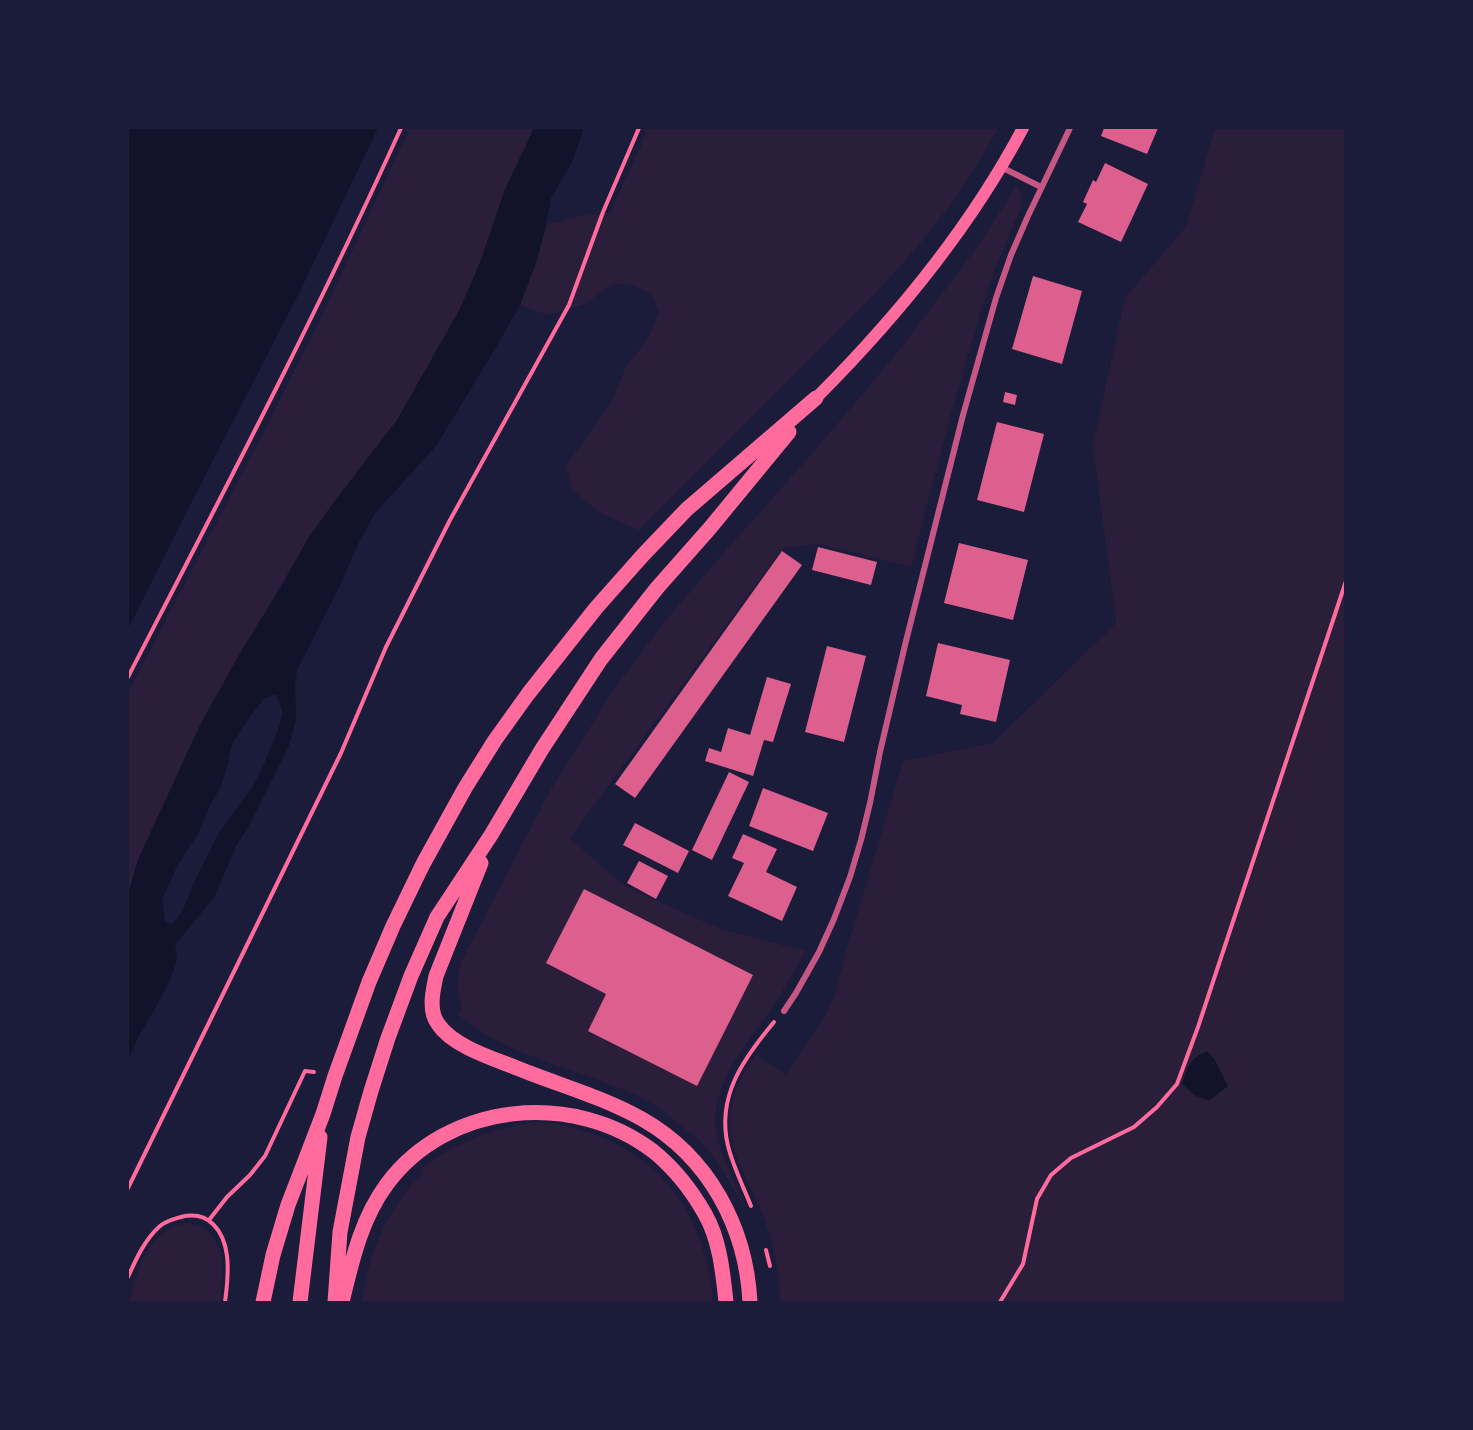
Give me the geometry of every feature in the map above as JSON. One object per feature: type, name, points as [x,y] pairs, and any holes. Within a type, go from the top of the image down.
[{"type":"main road","points":[[263,1302],[288,1205],[323,1114],[334,1076],[369,982],[423,864],[465,788],[495,740],[596,608],[643,555],[687,509],[816,398],[846,369],[945,250],[1023,128]]},
{"type":"main road","points":[[335,1302],[340,1232],[358,1137],[370,1091],[411,976],[437,917],[601,659],[657,588],[710,528],[816,398]]},
{"type":"main road","points":[[491,835],[436,976],[432,994],[433,1016],[438,1025],[460,1043],[541,1078],[598,1098],[642,1119],[667,1135],[689,1155],[710,1180],[728,1211],[742,1248],[750,1288],[750,1302]]},
{"type":"main road","points":[[342,1302],[356,1246],[366,1218],[376,1199],[401,1167],[419,1150],[458,1128],[483,1119],[527,1112],[549,1112],[602,1124],[645,1146],[672,1169],[693,1193],[707,1217],[716,1243],[726,1302]]},
{"type":"main road","points":[[300,1302],[323,1114]]},
{"type":"street","points":[[784,1011],[819,952],[850,877],[870,803],[905,645],[966,404],[996,298],[1011,255],[1070,128]]},
{"type":"street","points":[[1000,167],[1041,187]]},
{"type":"path","points":[[128,677],[312,319],[401,128]]},
{"type":"path","points":[[128,1188],[341,753],[386,647],[450,520],[569,305],[603,212],[639,128]]},
{"type":"path","points":[[1000,1302],[1023,1264],[1037,1199],[1051,1175],[1071,1158],[1134,1128],[1177,1084],[1202,1016],[1346,581]]},
{"type":"path","points":[[755,1215],[728,1145],[725,1124],[726,1103],[742,1063],[784,1011]]},
{"type":"path","points":[[209,1220],[265,1155],[305,1071]]},
{"type":"path","points":[[128,1277],[148,1240],[160,1227],[167,1221],[195,1215],[209,1220],[219,1230],[225,1245],[228,1257],[225,1302]]},
{"type":"path","points":[[765,1246],[770,1267]]},
{"type":"shaded area","points":[[128,128],[378,128],[299,293],[128,629]]},
{"type":"shaded area","points":[[410,128],[534,128],[504,192],[481,260],[460,309],[397,420],[309,537],[201,723],[138,860],[128,893],[128,693],[318,324]]},
{"type":"shaded area","points":[[534,128],[583,128],[572,162],[551,198],[536,263],[520,305],[436,446],[375,513],[358,544],[297,670],[296,720],[288,748],[236,846],[215,896],[175,945],[177,960],[170,980],[138,1037],[128,1061],[128,894],[138,860],[201,723],[243,648],[309,537],[397,420],[460,309],[481,260],[504,192]],"holes":[[[276,694],[283,712],[277,733],[253,786],[219,833],[183,910],[173,924],[165,922],[162,900],[177,866],[199,832],[221,786],[232,744],[265,698]]]},
{"type":"shaded area","points":[[647,128],[999,128],[958,195],[919,245],[876,293],[639,530],[602,514],[572,490],[566,466],[611,403],[626,367],[648,339],[659,312],[652,295],[633,285],[612,284],[585,304],[548,315],[520,305],[536,263],[546,225],[579,216],[610,213]]},
{"type":"shaded area","points":[[1215,128],[1345,128],[1345,1302],[780,1302],[776,1261],[768,1231],[735,1151],[730,1122],[734,1095],[756,1055],[786,1074],[824,1018],[835,995],[903,761],[993,743],[1116,623],[1093,444],[1125,298],[1186,227]]},
{"type":"shaded area","points":[[1017,186],[1022,194],[1021,208],[988,287],[950,417],[911,567],[818,544],[783,548],[570,838],[623,885],[720,929],[806,951],[777,999],[743,1048],[719,1095],[716,1112],[718,1139],[747,1211],[708,1150],[696,1137],[658,1107],[608,1083],[504,1044],[480,1031],[458,1014],[462,1009],[458,986],[461,962],[550,791],[614,689],[663,624],[894,357],[975,250]]},
{"type":"shaded area","points":[[1207,1051],[1215,1060],[1228,1086],[1209,1101],[1194,1095],[1182,1084],[1190,1064],[1196,1057]]},
{"type":"shaded area","points":[[534,1122],[566,1126],[611,1142],[632,1153],[666,1182],[692,1221],[701,1244],[711,1280],[712,1302],[361,1302],[375,1248],[382,1232],[399,1202],[423,1173],[422,1168],[448,1151],[475,1138]]},
{"type":"shaded area","points":[[188,1223],[203,1226],[214,1238],[222,1258],[220,1302],[129,1302],[147,1251],[161,1234],[177,1225]]},
{"type":"building","points":[[1104,128],[1158,128],[1147,154],[1101,136]]},
{"type":"building","points":[[1105,163],[1148,184],[1121,242],[1078,222],[1087,204],[1083,202],[1093,180],[1096,182]]},
{"type":"building","points":[[1033,276],[1082,291],[1062,364],[1012,349]]},
{"type":"building","points":[[1005,392],[1017,395],[1015,405],[1003,402]]},
{"type":"building","points":[[997,422],[1044,434],[1024,512],[977,500]]},
{"type":"building","points":[[959,543],[1028,560],[1013,620],[944,603]]},
{"type":"building","points":[[818,547],[877,562],[871,585],[812,570]]},
{"type":"building","points":[[782,551],[802,565],[635,798],[615,784]]},
{"type":"building","points":[[938,643],[1010,660],[996,722],[960,714],[962,705],[926,696]]},
{"type":"building","points":[[827,646],[866,656],[844,742],[805,732]]},
{"type":"building","points":[[767,677],[791,684],[773,742],[764,740],[753,776],[705,761],[709,748],[721,752],[728,728],[750,735]]},
{"type":"building","points":[[729,772],[749,782],[712,860],[692,850]]},
{"type":"building","points":[[763,788],[828,813],[813,851],[749,826]]},
{"type":"building","points":[[635,823],[689,851],[678,873],[623,845]]},
{"type":"building","points":[[743,834],[777,849],[766,872],[797,887],[782,921],[728,896],[744,863],[732,858]]},
{"type":"building","points":[[639,861],[668,876],[656,899],[627,883]]},
{"type":"building","points":[[584,889],[753,975],[697,1086],[588,1031],[606,994],[546,963]]}]
